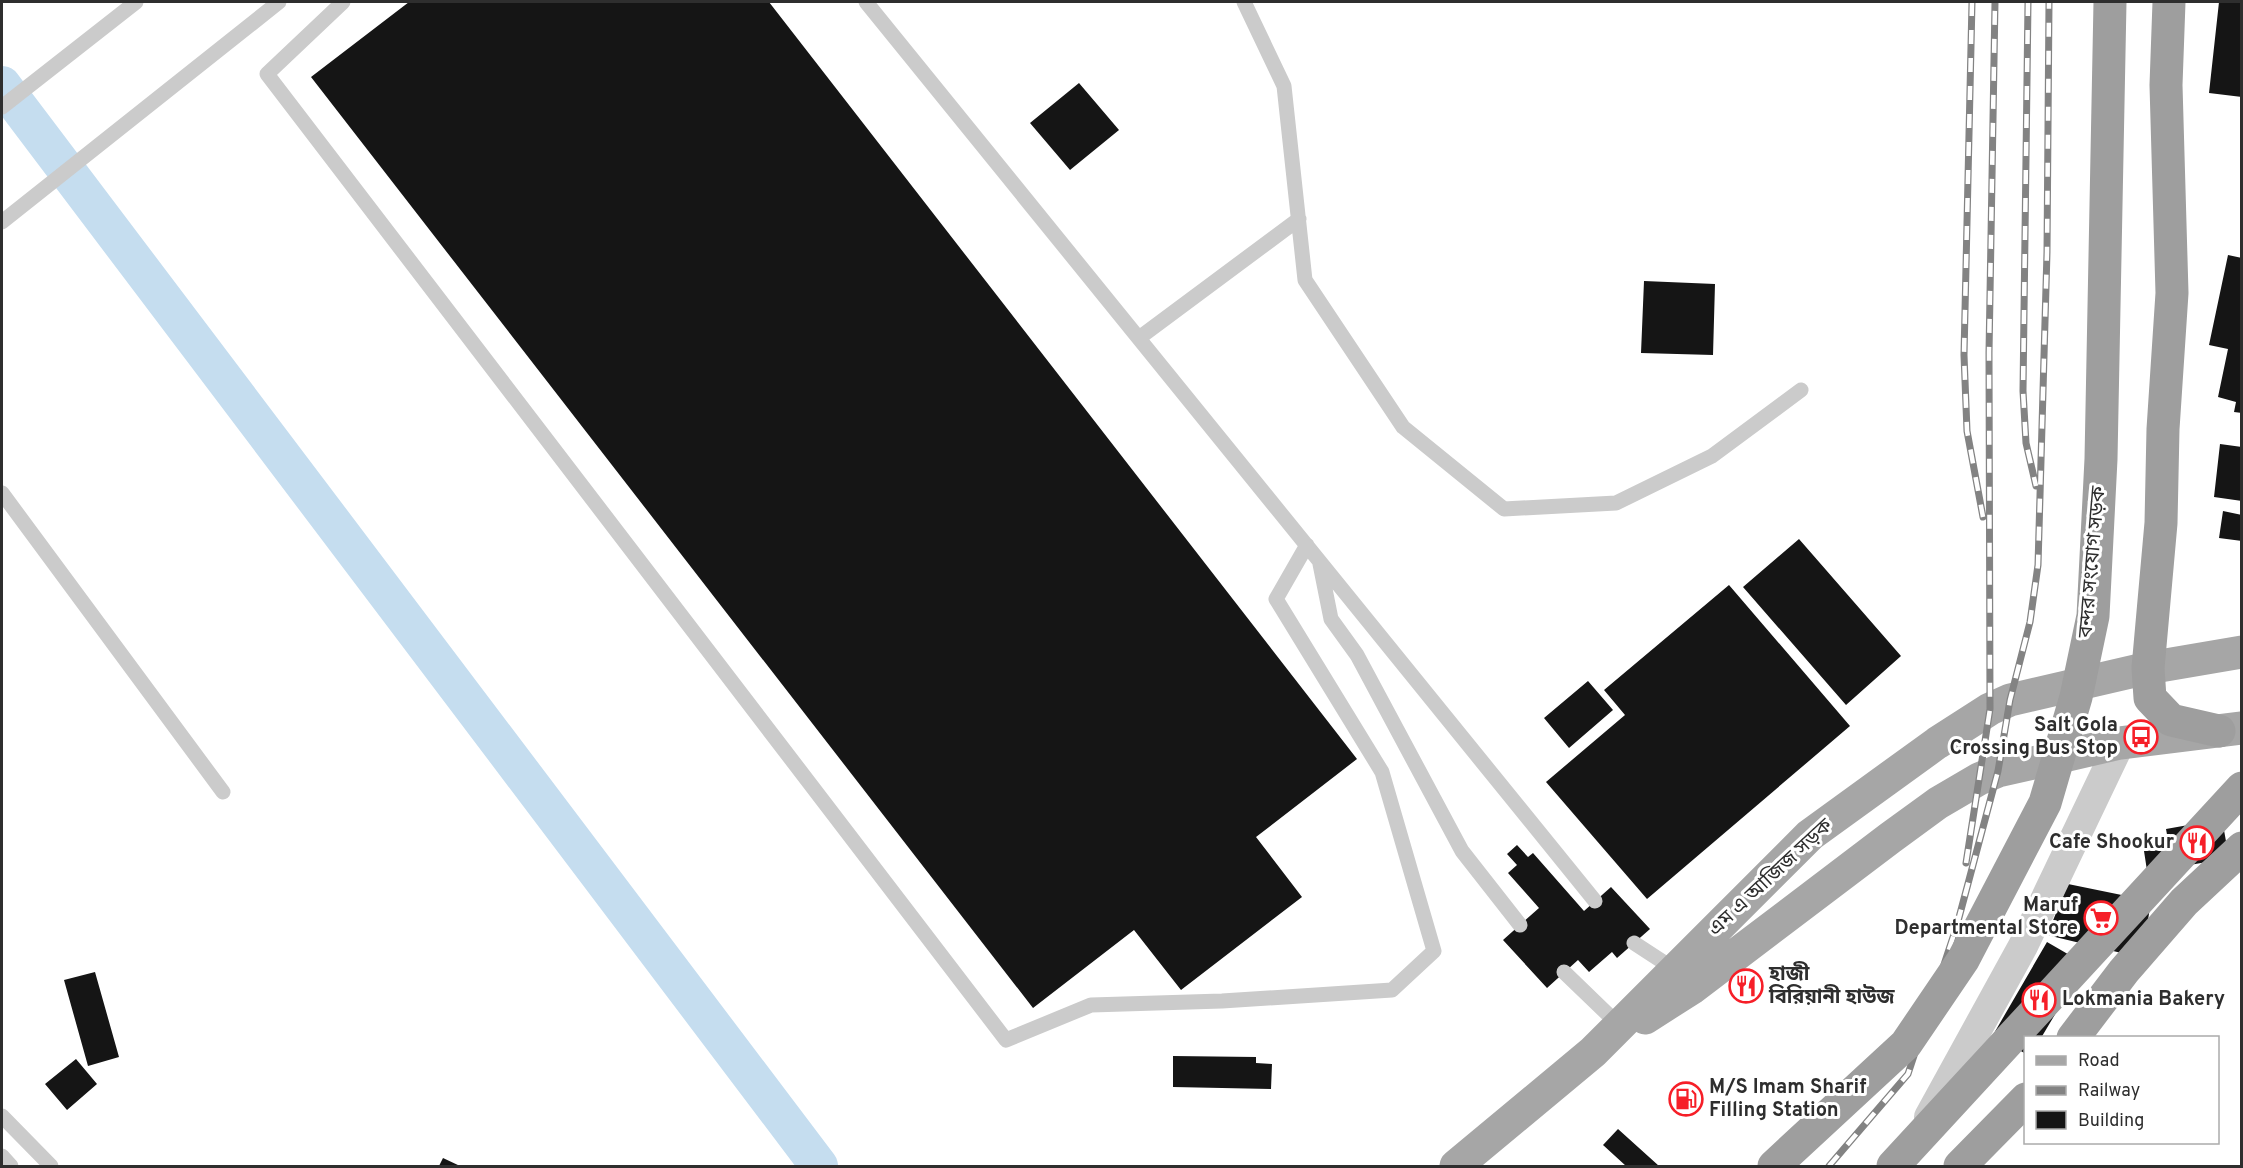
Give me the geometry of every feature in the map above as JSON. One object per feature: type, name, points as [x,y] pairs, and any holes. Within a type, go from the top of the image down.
[{"type":"highway","name":"বন্দর সংযোগ সড়ক","points":[[1774,1167],[1906,1044],[1962,960],[2045,803],[2076,697],[2093,616],[2100,470],[2110,2]]},
{"type":"highway","points":[[2169,2],[2166,85],[2172,293],[2163,429],[2161,523],[2148,668],[2150,698],[2171,720],[2230,729]]},
{"type":"highway","points":[[1893,1167],[2241,788]]},
{"type":"highway","points":[[2075,1036],[2124,971],[2184,902],[2241,848]]},
{"type":"highway","points":[[1960,1167],[2024,1100]]},
{"type":"main road","name":"এম এ আজিজ সড়ক","points":[[1683,979],[1810,835],[1990,709],[2010,700],[2148,668],[2241,652]]},
{"type":"main road","name":"এম এ আজিজ সড়ক","points":[[1456,1167],[1683,979],[1938,803],[1978,779],[1998,771],[2120,743],[2230,729]]},
{"type":"street","points":[[1902,1167],[2023,946],[2120,743]]},
{"type":"lane","points":[[2,107],[136,2]]},
{"type":"lane","points":[[2,222],[279,2]]},
{"type":"lane","points":[[343,2],[267,74],[1006,1040],[1091,1005],[1222,1001],[1392,990],[1434,951],[1382,771],[1276,599],[1307,545]]},
{"type":"lane","points":[[866,2],[1595,901]]},
{"type":"lane","points":[[1244,2],[1284,86],[1305,280],[1403,427],[1504,509],[1616,503],[1712,456],[1801,390]]},
{"type":"lane","points":[[1139,338],[1299,219]]},
{"type":"lane","points":[[2,493],[223,792]]},
{"type":"lane","points":[[1320,561],[1330,619],[1357,655],[1462,851],[1520,925]]},
{"type":"lane","points":[[1634,943],[1683,979]]},
{"type":"lane","points":[[1564,972],[1623,1028]]},
{"type":"lane","points":[[2,1116],[51,1167]]},
{"type":"lane","points":[[2,1156],[11,1167]]},
{"type":"building","points":[[409,2],[769,2],[1357,759],[1256,837],[1302,897],[1181,990],[1134,930],[1033,1008],[311,77]]},
{"type":"building","points":[[2219,2],[2242,2],[2242,97],[2209,93]]},
{"type":"building","points":[[1079,83],[1119,130],[1070,170],[1030,123]]},
{"type":"building","points":[[2228,255],[2242,258],[2242,413],[2234,412],[2236,402],[2218,397],[2228,349],[2209,345]]},
{"type":"building","points":[[1644,281],[1715,284],[1713,355],[1641,353]]},
{"type":"building","points":[[2220,444],[2242,447],[2242,501],[2214,497]]},
{"type":"building","points":[[2223,511],[2242,515],[2242,541],[2219,538]]},
{"type":"building","points":[[1799,539],[1901,656],[1846,705],[1743,587]]},
{"type":"building","points":[[1729,585],[1850,726],[1647,899],[1546,782],[1625,715],[1604,690]]},
{"type":"building","points":[[1588,681],[1613,710],[1569,748],[1544,718]]},
{"type":"building","name":"Cafe Shookur","points":[[2222,819],[2229,858],[2173,868],[2166,829]]},
{"type":"building","points":[[1517,845],[1528,857],[1533,853],[1584,911],[1611,887],[1650,929],[1617,958],[1612,952],[1589,972],[1578,960],[1547,988],[1503,940],[1539,908],[1508,873],[1517,865],[1507,854]]},
{"type":"building","points":[[2162,848],[2168,887],[2150,890],[2144,851]]},
{"type":"building","name":"Maruf Departmental Store","points":[[2068,884],[2151,901],[2142,958],[2047,935]]},
{"type":"building","name":"Lokmania Bakery","points":[[2047,942],[2085,964],[2042,1036],[2024,1036],[2024,1053],[1993,1035]]},
{"type":"building","points":[[95,972],[119,1057],[88,1066],[64,980]]},
{"type":"building","points":[[1173,1056],[1256,1057],[1256,1063],[1272,1064],[1271,1089],[1173,1087]]},
{"type":"building","points":[[76,1059],[97,1084],[67,1110],[45,1084]]},
{"type":"building","points":[[1618,1129],[1659,1166],[1626,1166],[1603,1145]]},
{"type":"building","points":[[443,1158],[460,1166],[439,1166]]},
{"type":"waterway","points":[[2,85],[819,1166]]},
{"type":"railway","points":[[1972,2],[1964,355],[1967,431],[1983,517]]},
{"type":"railway","points":[[1966,863],[1990,709],[1989,353],[1995,2]]},
{"type":"railway","points":[[2028,2],[2023,391],[2026,443],[2036,486]]},
{"type":"railway","points":[[1829,1166],[1908,1074],[1957,925],[1998,771],[2010,700],[2030,622],[2038,565],[2047,252],[2049,2]]},
{"type":"place","name":"Salt Gola Crossing Bus Stop","points":[[2141,737]]},
{"type":"place","name":"Cafe Shookur","points":[[2197,843]]},
{"type":"place","name":"Maruf Departmental Store","points":[[2101,918]]},
{"type":"place","name":"হাজী বিরিয়ানী হাউজ","points":[[1746,986]]},
{"type":"place","name":"Lokmania Bakery","points":[[2039,1000]]},
{"type":"place","name":"M/S Imam Sharif Filling Station","points":[[1686,1099]]}]
